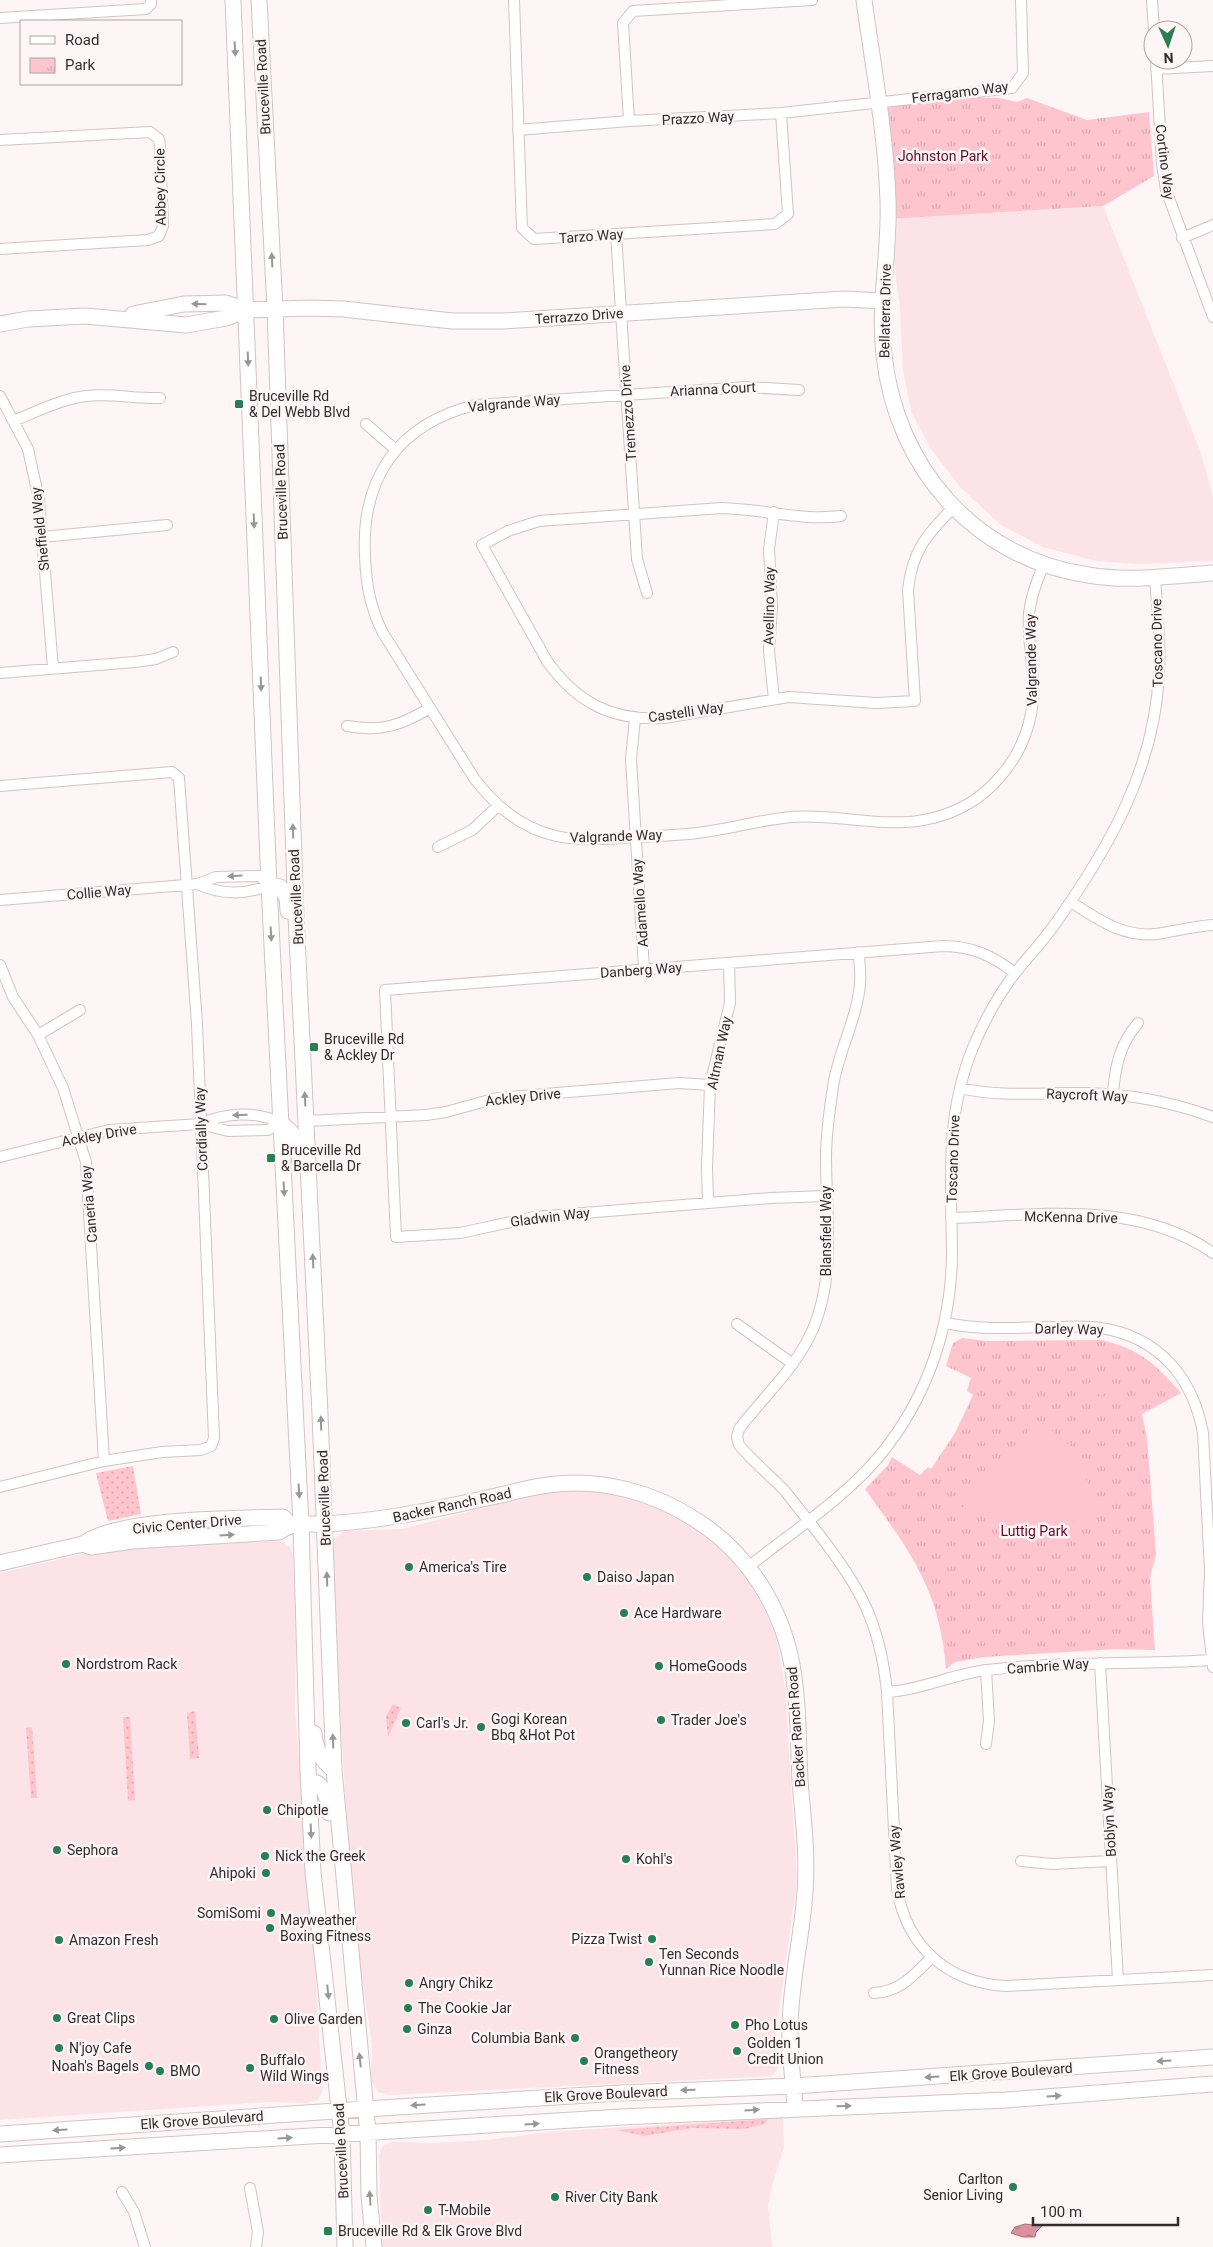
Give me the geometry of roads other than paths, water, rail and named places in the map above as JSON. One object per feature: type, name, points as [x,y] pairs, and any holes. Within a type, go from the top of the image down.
[{"type":"main road","name":"Bruceville Road","points":[[233,0],[295,1525],[305,1655],[313,1872],[340,2111],[346,2247]]},
{"type":"main road","name":"Bruceville Road","points":[[259,0],[275,309],[296,916],[325,1524],[334,1770],[368,2133],[369,2196],[374,2247]]},
{"type":"main road","name":"Bellaterra Drive","points":[[864,0],[878,102],[888,205],[883,352],[887,379],[899,424],[920,464],[954,508],[996,541],[1044,564],[1070,572],[1124,578],[1213,573]]},
{"type":"main road","name":"Terrazzo Drive","points":[[247,310],[343,309],[472,322],[844,299],[884,301]]},
{"type":"main road","points":[[0,324],[51,317],[104,317],[148,313],[184,304],[226,304],[247,310]]},
{"type":"main road","points":[[104,317],[186,325],[226,318],[247,310]]},
{"type":"main road","name":"Bruceville Road","points":[[269,885],[280,887],[287,897],[290,951],[300,984]]},
{"type":"main road","name":"Bruceville Road","points":[[280,1123],[287,1127],[297,1139],[301,1192],[311,1226]]},
{"type":"main road","name":"Backer Ranch Road","points":[[325,1524],[399,1517],[549,1485],[582,1483],[608,1486],[658,1500],[690,1515],[718,1536],[748,1567],[768,1597],[779,1621],[788,1646],[794,1681],[806,1872],[804,1906],[790,2020],[795,2108]]},
{"type":"main road","name":"Civic Center Drive","points":[[0,1563],[83,1544],[91,1547],[132,1541],[279,1532],[295,1525],[325,1524]]},
{"type":"main road","name":"Bruceville Road","points":[[305,1655],[312,1685],[316,1746],[326,1764],[334,1770]]},
{"type":"main road","name":"Bruceville Road","points":[[309,1786],[317,1784],[326,1795],[333,1872],[346,1899]]},
{"type":"main road","name":"Elk Grove Boulevard","points":[[0,2134],[620,2093],[794,2086],[1213,2057]]},
{"type":"main road","name":"Elk Grove Boulevard","points":[[0,2155],[621,2117],[1006,2100],[1213,2084]]},
{"type":"street","points":[[0,18],[146,9],[151,4],[151,0]]},
{"type":"street","name":"Tarzo Way","points":[[514,0],[522,228],[534,239],[775,224],[788,214],[781,114]]},
{"type":"street","points":[[629,121],[623,22],[633,11],[812,0]]},
{"type":"street","name":"Ferragamo Way","points":[[878,102],[1012,88],[1024,73],[1021,0]]},
{"type":"street","points":[[1152,0],[1153,20]]},
{"type":"street","points":[[1193,65],[1213,66]]},
{"type":"street","name":"Cortino Way","points":[[1156,70],[1162,164],[1166,190],[1182,238],[1213,317]]},
{"type":"street","name":"Prazzo Way","points":[[518,130],[629,121],[781,114],[878,102]]},
{"type":"street","name":"Abbey Circle","points":[[0,140],[150,132],[159,139],[163,226],[159,236],[148,240],[0,249]]},
{"type":"street","points":[[1182,238],[1213,225]]},
{"type":"street","name":"Tremezzo Drive","points":[[616,234],[637,559],[647,593]]},
{"type":"street","name":"Arianna Court","points":[[627,394],[747,387],[799,390]]},
{"type":"street","points":[[13,422],[55,405],[85,396],[117,394],[160,398]]},
{"type":"street","name":"Valgrande Way","points":[[627,394],[488,403],[465,407],[432,420],[415,431],[396,450],[381,471],[367,508],[364,528],[366,580],[369,598],[383,633],[474,778],[498,806],[518,821],[554,836],[588,840],[697,833],[789,817],[809,816],[893,822],[919,821],[951,812],[980,796],[1000,778],[1012,762],[1029,725],[1034,685],[1029,613],[1034,589],[1044,564]]},
{"type":"street","name":"Sheffield Way","points":[[0,396],[28,449],[39,500],[53,668]]},
{"type":"street","points":[[366,424],[396,450]]},
{"type":"street","name":"Castelli Way","points":[[841,516],[808,517],[722,508],[634,513],[538,521],[508,532],[482,545],[546,661],[558,677],[576,694],[598,707],[634,718],[664,718],[774,699],[800,697],[876,703],[916,701],[908,590],[910,574],[921,544],[930,531],[954,508]]},
{"type":"street","name":"Avellino Way","points":[[774,512],[769,549],[772,601],[769,651],[774,699]]},
{"type":"street","points":[[42,537],[167,525]]},
{"type":"street","name":"Toscano Drive","points":[[748,1567],[808,1520],[864,1472],[896,1433],[912,1408],[931,1369],[945,1323],[952,1267],[951,1136],[960,1088],[982,1027],[1015,972],[1071,902],[1120,822],[1134,792],[1148,747],[1156,708],[1159,675],[1155,577]]},
{"type":"street","points":[[0,673],[135,662],[156,659],[173,652]]},
{"type":"street","points":[[347,726],[364,729],[391,727],[407,721],[430,708]]},
{"type":"street","name":"Adamello Way","points":[[634,718],[631,759],[644,969]]},
{"type":"street","name":"Cordially Way","points":[[0,786],[172,772],[178,778],[197,1024],[213,1443],[207,1449],[162,1452],[104,1461],[0,1487]]},
{"type":"street","points":[[438,847],[472,830],[498,806]]},
{"type":"street","name":"Collie Way","points":[[0,900],[198,884],[216,877],[260,876],[269,885],[257,890],[224,892],[210,890],[198,884]]},
{"type":"street","points":[[1071,902],[1103,923],[1134,934],[1162,934],[1213,925]]},
{"type":"street","name":"Danberg Way","points":[[390,1116],[385,990],[943,946],[970,948],[999,960],[1015,972]]},
{"type":"street","name":"Blansfield Way","points":[[808,1520],[786,1493],[744,1451],[739,1445],[737,1438],[739,1430],[751,1413],[794,1364],[813,1329],[826,1284],[828,1252],[826,1154],[828,1117],[840,1056],[858,999],[860,982],[858,952]]},
{"type":"street","name":"Altman Way","points":[[708,1203],[707,1167],[710,1085],[730,1003],[729,963]]},
{"type":"street","name":"Caneria Way","points":[[0,965],[12,997],[38,1035],[63,1088],[86,1162],[89,1180],[104,1461]]},
{"type":"street","points":[[38,1035],[80,1010]]},
{"type":"street","points":[[1113,1094],[1117,1060],[1138,1023]]},
{"type":"street","name":"Ackley Drive","points":[[306,1120],[426,1115],[446,1112],[497,1098],[679,1084],[710,1085]]},
{"type":"street","name":"Raycroft Way","points":[[960,1088],[997,1095],[1113,1094],[1176,1105],[1213,1118]]},
{"type":"street","name":"Ackley Drive","points":[[0,1157],[79,1136],[133,1127],[200,1124],[228,1115],[256,1114],[267,1116],[280,1123]]},
{"type":"street","name":"Gladwin Way","points":[[390,1116],[396,1237],[460,1233],[534,1217],[826,1196]]},
{"type":"street","name":"Ackley Drive","points":[[200,1124],[228,1131],[268,1130],[280,1123]]},
{"type":"street","name":"McKenna Drive","points":[[951,1218],[1078,1214],[1123,1217],[1166,1229],[1213,1254]]},
{"type":"street","name":"Darley Way","points":[[945,1323],[986,1329],[1100,1328],[1136,1339],[1153,1348],[1172,1365],[1184,1380],[1193,1396],[1203,1433],[1209,1471],[1210,1571],[1208,1623],[1212,1664]]},
{"type":"street","points":[[738,1324],[794,1364]]},
{"type":"street","name":"Rawley Way","points":[[808,1520],[844,1567],[866,1603],[880,1643],[887,1692],[898,1895],[910,1929],[919,1944],[951,1972],[966,1979],[989,1985],[1006,1986],[1213,1975]]},
{"type":"street","name":"Cambrie Way","points":[[887,1692],[922,1688],[962,1674],[986,1670],[1100,1663],[1212,1664]]},
{"type":"street","name":"Boblyn Way","points":[[1100,1663],[1118,1980]]},
{"type":"street","points":[[986,1670],[989,1721],[986,1744]]},
{"type":"street","points":[[1020,1860],[1052,1864],[1111,1861]]},
{"type":"street","points":[[874,1993],[890,1991],[904,1984],[932,1957]]},
{"type":"street","points":[[250,2188],[258,2232],[256,2247]]},
{"type":"street","points":[[122,2192],[134,2212],[145,2247]]},
{"type":"water","points":[[1025,2224],[1042,2226],[1036,2232],[1035,2237],[1023,2237],[1011,2233],[1015,2227]]},
{"type":"place","name":"Bruceville Rd & Del Webb Blvd","points":[[239,404]]},
{"type":"place","name":"Bruceville Rd & Ackley Dr","points":[[314,1047]]},
{"type":"place","name":"Bruceville Rd & Barcella Dr","points":[[271,1158]]},
{"type":"place","name":"America's Tire","points":[[409,1567]]},
{"type":"place","name":"Daiso Japan","points":[[587,1577]]},
{"type":"place","name":"Ace Hardware","points":[[624,1613]]},
{"type":"place","name":"Nordstrom Rack","points":[[66,1664]]},
{"type":"place","name":"HomeGoods","points":[[659,1666]]},
{"type":"place","name":"Trader Joe's","points":[[661,1720]]},
{"type":"place","name":"Carl's Jr.","points":[[406,1723]]},
{"type":"place","name":"Gogi Korean Bbq &Hot Pot","points":[[481,1727]]},
{"type":"place","name":"Chipotle","points":[[267,1810]]},
{"type":"place","name":"Sephora","points":[[57,1850]]},
{"type":"place","name":"Nick the Greek","points":[[265,1856]]},
{"type":"place","name":"Kohl's","points":[[626,1859]]},
{"type":"place","name":"Ahipoki","points":[[266,1873]]},
{"type":"place","name":"SomiSomi","points":[[271,1913]]},
{"type":"place","name":"Mayweather Boxing Fitness","points":[[270,1928]]},
{"type":"place","name":"Pizza Twist","points":[[652,1939]]},
{"type":"place","name":"Amazon Fresh","points":[[59,1940]]},
{"type":"place","name":"Ten Seconds Yunnan Rice Noodle","points":[[649,1962]]},
{"type":"place","name":"Angry Chikz","points":[[409,1983]]},
{"type":"place","name":"The Cookie Jar","points":[[408,2008]]},
{"type":"place","name":"Great Clips","points":[[57,2018]]},
{"type":"place","name":"Olive Garden","points":[[274,2019]]},
{"type":"place","name":"Pho Lotus","points":[[735,2025]]},
{"type":"place","name":"Ginza","points":[[407,2029]]},
{"type":"place","name":"Columbia Bank","points":[[575,2038]]},
{"type":"place","name":"N'joy Cafe","points":[[59,2048]]},
{"type":"place","name":"Golden 1 Credit Union","points":[[737,2051]]},
{"type":"place","name":"Orangetheory Fitness","points":[[584,2061]]},
{"type":"place","name":"Noah's Bagels","points":[[149,2066]]},
{"type":"place","name":"Buffalo Wild Wings","points":[[250,2068]]},
{"type":"place","name":"BMO","points":[[160,2071]]},
{"type":"place","name":"Carlton Senior Living","points":[[1013,2187]]},
{"type":"place","name":"River City Bank","points":[[555,2197]]},
{"type":"place","name":"T-Mobile","points":[[428,2210]]},
{"type":"place","name":"Bruceville Rd & Elk Grove Blvd","points":[[328,2231]]},
{"type":"park label","name":"Johnston Park","points":[[943,156]]},
{"type":"park label","name":"Luttig Park","points":[[1034,1531]]}]
